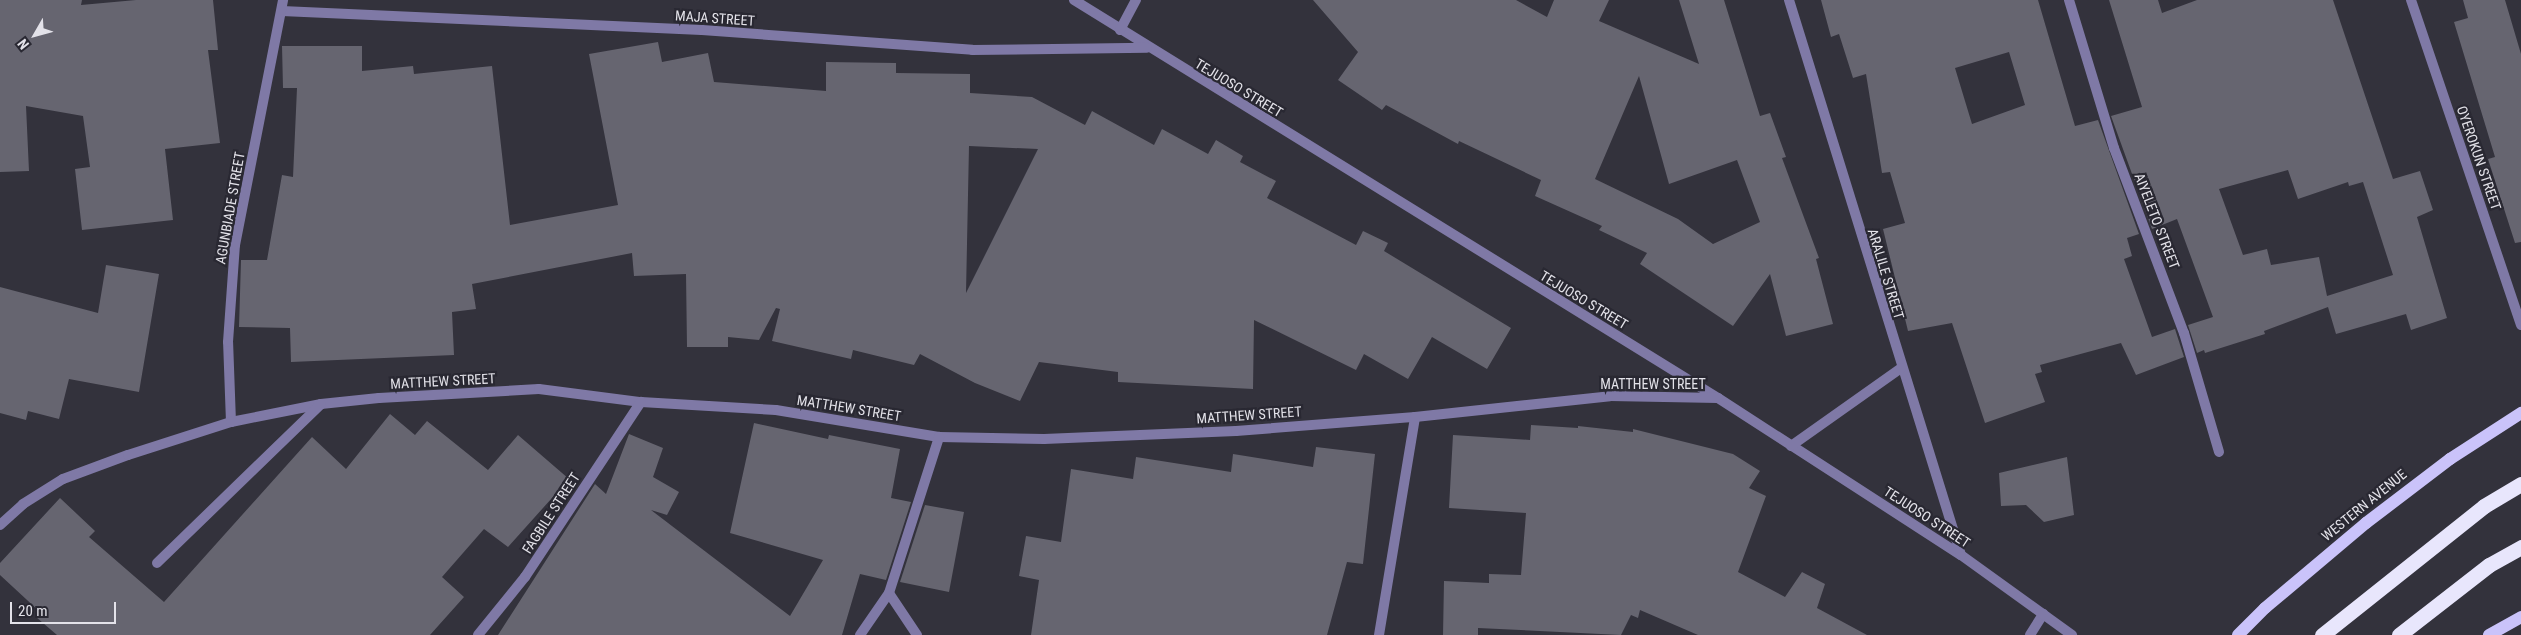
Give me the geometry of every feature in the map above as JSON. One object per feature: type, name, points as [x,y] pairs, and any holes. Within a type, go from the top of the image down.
[{"type":"highway","points":[[2322,635],[2476,512],[2521,484]]},
{"type":"highway","points":[[2399,635],[2489,565],[2521,547]]},
{"type":"main road","name":"WESTERN AVENUE","points":[[2238,635],[2265,608],[2366,522],[2450,459],[2521,414]]},
{"type":"main road","points":[[2489,635],[2521,617]]},
{"type":"street","name":"TEJUOSO STREET","points":[[1074,0],[1147,48],[1718,398],[1961,555],[2072,635]]},
{"type":"street","points":[[1120,30],[1136,0]]},
{"type":"street","name":"ARALILE STREET","points":[[1789,0],[1900,368],[1961,555]]},
{"type":"street","name":"AIYELETO STREET","points":[[2069,0],[2114,148],[2184,333],[2219,452]]},
{"type":"street","name":"OYEROKUN STREET","points":[[2412,0],[2521,325]]},
{"type":"street","name":"MAJA STREET","points":[[282,5],[702,30],[972,50],[1147,48]]},
{"type":"street","name":"AGUNBIADE STREET","points":[[231,422],[228,342],[235,245],[282,5]]},
{"type":"street","points":[[1792,446],[1900,368]]},
{"type":"street","name":"MATTHEW STREET","points":[[0,525],[23,504],[63,479],[231,422],[320,404],[539,389],[641,402],[776,410],[939,437],[1044,439],[1236,431],[1415,417],[1610,396],[1718,398]]},
{"type":"street","name":"FAGBILE STREET","points":[[478,635],[525,577],[641,402]]},
{"type":"street","points":[[157,563],[320,404]]},
{"type":"street","points":[[1379,635],[1415,417]]},
{"type":"street","points":[[860,635],[889,593],[939,437]]},
{"type":"street","points":[[889,593],[918,635]]},
{"type":"street","points":[[2030,635],[2043,614]]},
{"type":"building","points":[[0,0],[82,0],[81,5],[136,0],[213,0],[218,50],[208,50],[220,143],[165,149],[173,220],[82,230],[75,169],[90,167],[83,116],[26,106],[29,171],[0,172]]},
{"type":"building","points":[[1313,0],[1516,0],[1547,17],[1554,0],[1609,0],[1599,21],[1699,64],[1679,0],[1724,0],[1760,116],[1770,113],[1786,157],[1782,158],[1819,258],[1816,259],[1833,324],[1786,336],[1770,274],[1733,326],[1640,264],[1647,253],[1599,230],[1602,226],[1535,196],[1541,180],[1459,141],[1458,144],[1386,105],[1382,110],[1338,80],[1358,52]],"holes":[[[1639,76],[1669,184],[1737,160],[1760,222],[1713,244],[1678,219],[1595,179]]]},
{"type":"building","points":[[1821,0],[2038,0],[2075,126],[2098,120],[2139,234],[2127,238],[2132,256],[2124,259],[2152,337],[2175,329],[2184,357],[2136,375],[2121,343],[2040,365],[2042,372],[2035,374],[2045,402],[1985,423],[1952,323],[1908,331],[1883,229],[1905,223],[1890,172],[1882,173],[1866,74],[1853,78],[1839,34],[1831,37]],"holes":[[[2009,52],[2025,105],[1972,124],[1955,68]]]},
{"type":"building","points":[[2109,0],[2158,0],[2162,13],[2197,0],[2333,0],[2393,179],[2420,171],[2433,210],[2417,217],[2447,318],[2411,330],[2406,314],[2336,334],[2328,307],[2264,331],[2265,334],[2205,353],[2204,350],[2197,353],[2188,325],[2213,317],[2177,219],[2152,229],[2111,116],[2142,107]],"holes":[[[2288,170],[2298,199],[2348,182],[2349,186],[2363,182],[2393,275],[2327,296],[2319,257],[2271,265],[2267,249],[2243,255],[2219,189]]]},
{"type":"building","points":[[2463,0],[2505,0],[2521,54],[2521,242],[2515,243],[2488,159],[2495,157],[2454,22],[2468,18]]},
{"type":"building","points":[[658,42],[662,62],[708,53],[714,82],[826,91],[826,62],[896,63],[896,73],[970,74],[970,93],[1032,97],[1085,125],[1092,111],[1154,145],[1162,129],[1208,154],[1216,140],[1243,156],[1240,162],[1276,181],[1267,198],[1356,245],[1363,231],[1388,243],[1384,251],[1511,328],[1487,369],[1432,337],[1408,379],[1364,354],[1356,370],[1254,320],[1253,389],[1118,382],[1118,372],[1039,362],[1020,401],[975,383],[920,354],[914,365],[853,350],[851,359],[772,341],[780,309],[776,308],[759,340],[728,337],[728,347],[687,347],[686,274],[634,276],[632,253],[472,284],[476,309],[452,312],[454,355],[291,362],[290,328],[239,327],[241,260],[267,260],[282,175],[293,177],[297,88],[283,88],[282,46],[362,46],[362,71],[413,66],[414,74],[492,66],[510,225],[618,205],[589,54]],"holes":[[[969,146],[1038,149],[966,293]]]},
{"type":"building","points":[[106,265],[159,274],[139,392],[69,379],[59,419],[28,411],[26,420],[0,413],[0,287],[98,313]]},
{"type":"building","points":[[390,414],[415,435],[427,421],[488,470],[518,435],[569,479],[508,547],[484,529],[442,577],[464,597],[430,635],[57,635],[36,617],[40,612],[0,575],[0,563],[60,498],[95,531],[89,537],[164,602],[312,437],[346,469]]},
{"type":"building","points":[[754,423],[828,439],[829,435],[900,449],[891,498],[911,502],[886,580],[860,574],[842,635],[498,635],[595,484],[606,494],[629,434],[663,448],[653,477],[679,492],[667,515],[651,510],[790,616],[823,560],[730,533]]},
{"type":"building","points":[[1531,425],[1578,428],[1578,426],[1633,432],[1633,429],[1733,454],[1760,471],[1749,488],[1766,496],[1738,572],[1785,597],[1802,572],[1825,584],[1817,608],[1867,635],[1698,635],[1640,610],[1638,618],[1631,615],[1621,635],[1478,628],[1478,635],[1443,635],[1444,581],[1489,583],[1489,574],[1521,575],[1526,513],[1449,508],[1453,435],[1530,440]]},
{"type":"building","points":[[1316,447],[1375,454],[1363,564],[1347,562],[1327,635],[1031,635],[1039,580],[1019,576],[1026,536],[1061,542],[1071,469],[1133,479],[1136,457],[1231,472],[1233,454],[1313,467]]},
{"type":"building","points":[[2067,457],[2074,515],[2044,522],[2026,505],[2001,506],[1999,473]]},
{"type":"building","points":[[925,505],[964,512],[949,592],[900,582]]}]
